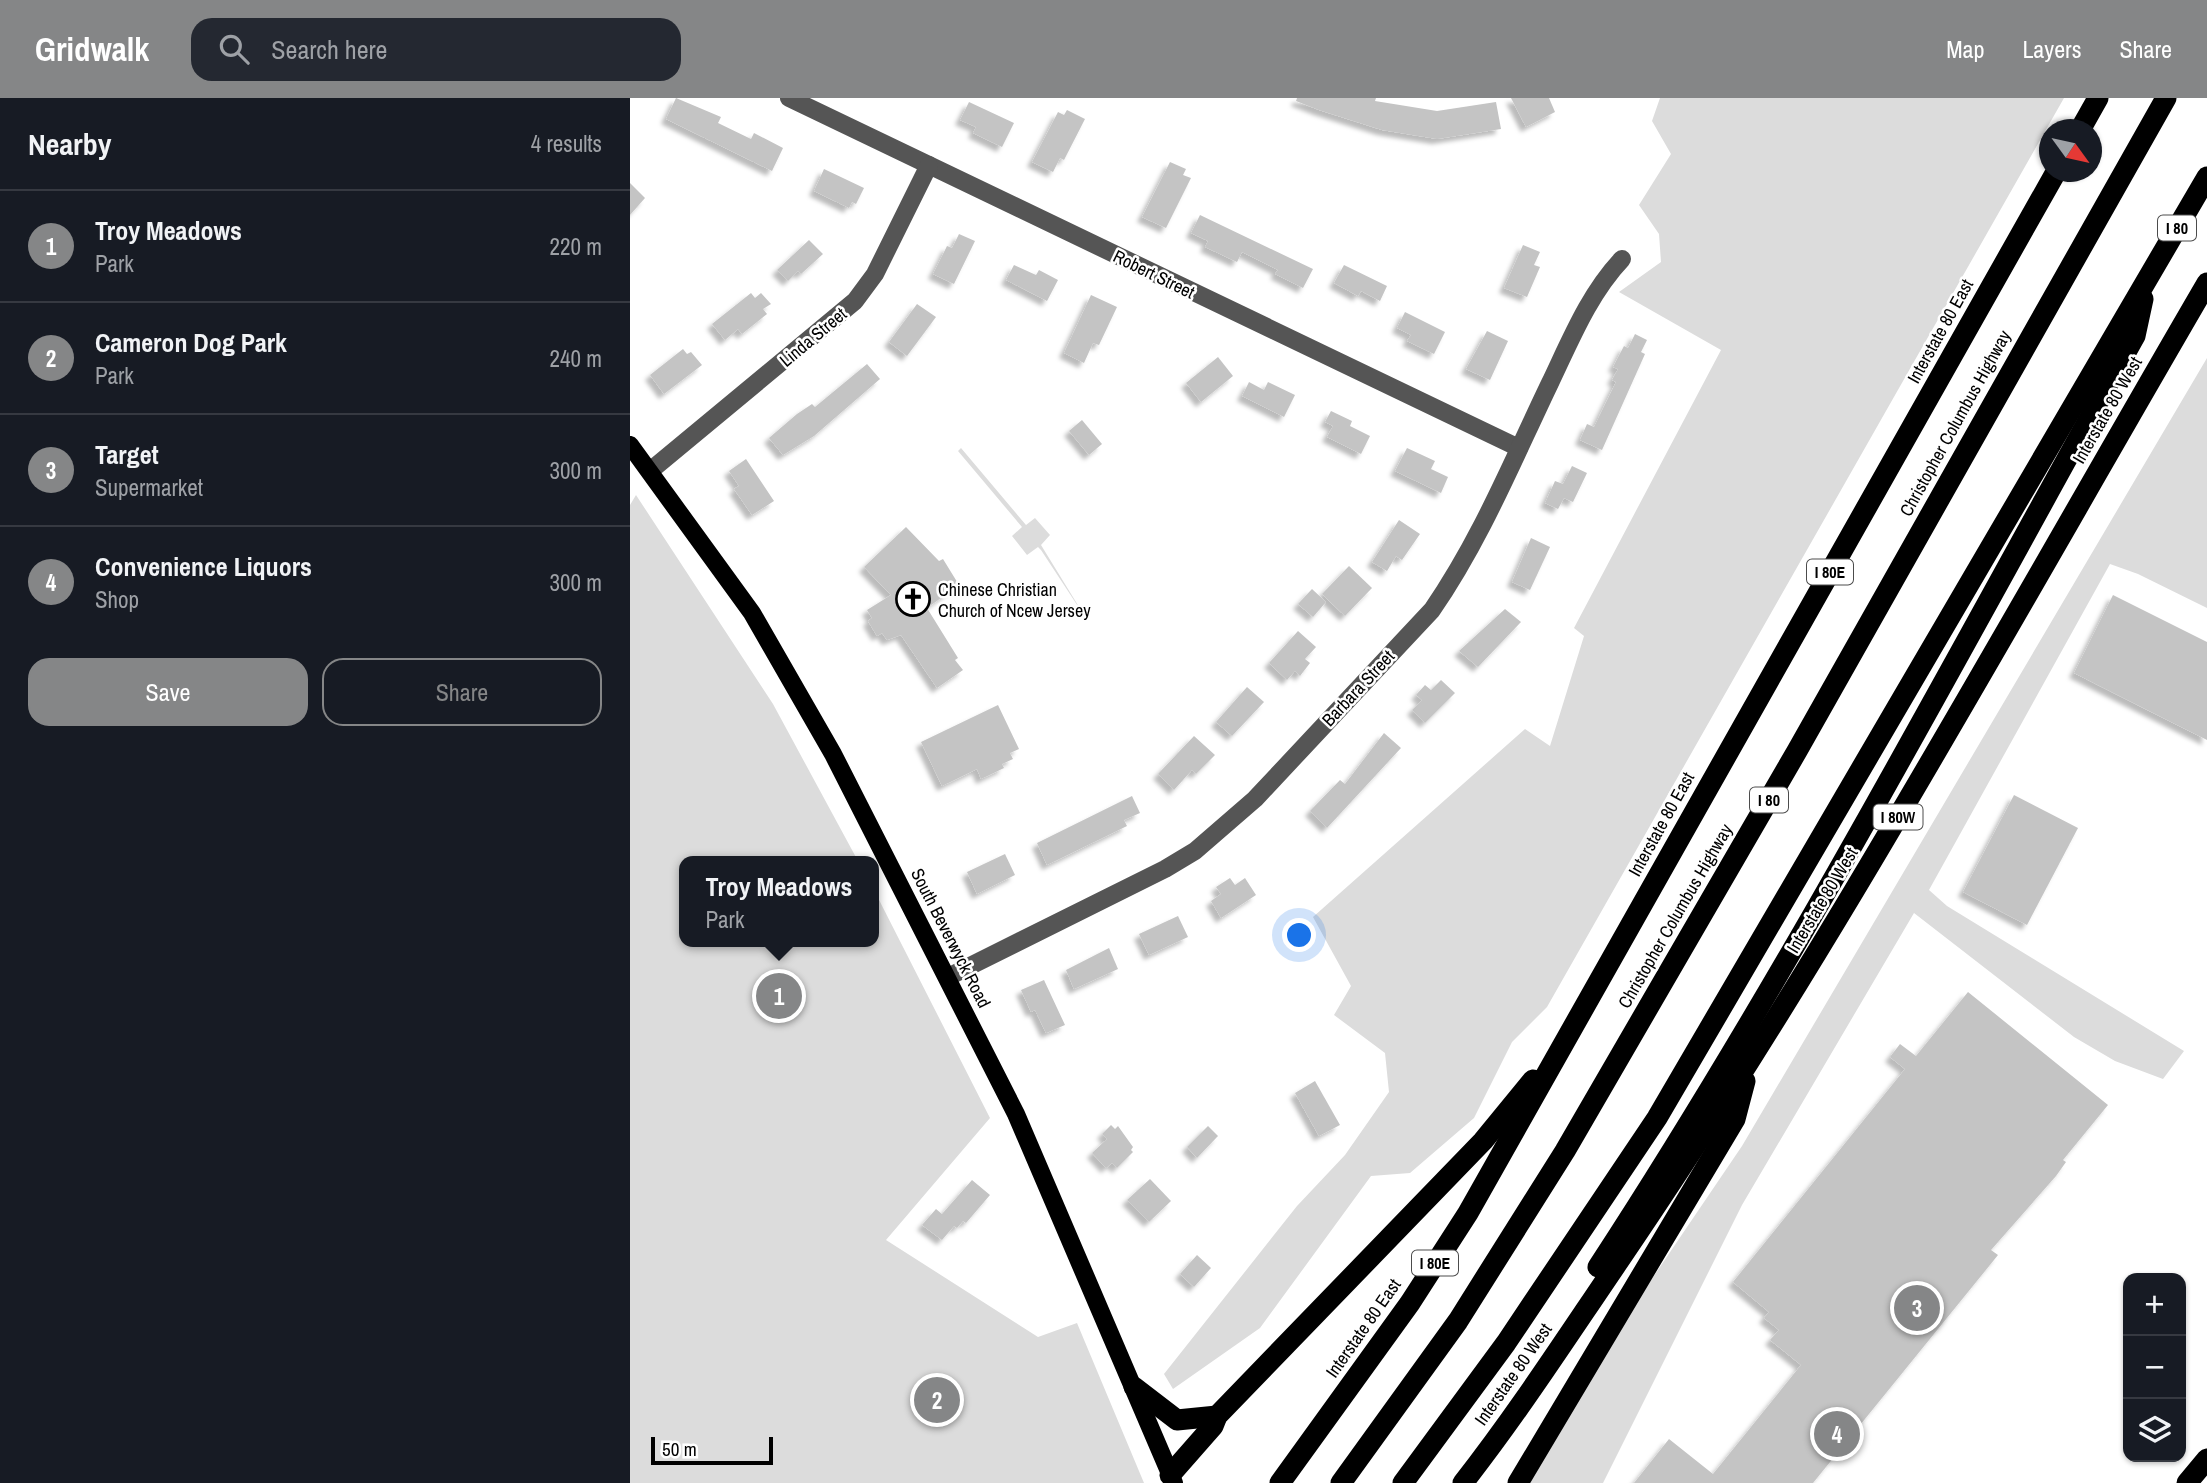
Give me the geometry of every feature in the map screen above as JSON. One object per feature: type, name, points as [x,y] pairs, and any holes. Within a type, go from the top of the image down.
[{"type":"highway","points":[[2086,119],[2098,98]]},
{"type":"highway","name":"Christopher Columbus Highway","points":[[1341,1483],[1458,1321],[1565,1151],[1797,751],[2166,98]]},
{"type":"highway","name":"I 80","points":[[1403,1483],[1521,1322],[1664,1107],[2207,177]]},
{"type":"highway","name":"Interstate 80 East","points":[[1280,1483],[1410,1303],[1468,1213],[2050,182]]},
{"type":"highway","points":[[1452,1483],[1636,1209],[1725,1066],[2135,336],[2147,279]]},
{"type":"highway","name":"Interstate 80 West","points":[[1463,1483],[1559,1349],[1749,1064],[1856,889],[2207,283]]},
{"type":"highway","points":[[1172,1479],[1213,1426],[1217,1416],[1483,1142],[1571,1031]]},
{"type":"highway","points":[[1518,1483],[1735,1119],[1749,1064]]},
{"type":"highway","points":[[1134,1387],[1177,1420],[1217,1416]]},
{"type":"highway","points":[[2187,1483],[2207,1459]]},
{"type":"main road","name":"South Beverwyck Road","points":[[630,445],[752,613],[788,672],[948,977],[1022,1127],[1172,1479]]},
{"type":"street","name":"Robert Street","points":[[789,98],[1519,447]]},
{"type":"street","name":"Linda Street","points":[[650,471],[855,301],[881,262],[929,165]]},
{"type":"street","name":"Barbara Street","points":[[948,977],[1165,869],[1222,829],[1432,610],[1470,551],[1601,281],[1622,259]]},
{"type":"shaded area","points":[[1660,98],[2064,98],[2052,119],[2039,119],[2039,142],[1547,1007],[1512,1042],[1474,1118],[1410,1173],[1371,1176],[1260,1328],[1173,1389],[1164,1374],[1297,1206],[1345,1155],[1389,1092],[1385,1053],[1334,1015],[1351,986],[1313,917],[1525,729],[1550,746],[1584,636],[1574,628],[1721,350],[1619,292],[1661,262],[1659,234],[1639,205],[1671,154],[1652,121]]},
{"type":"shaded area","points":[[2207,358],[2207,608],[2138,574],[2110,564],[1929,890],[1947,906],[2184,1051],[2163,1079],[2115,1061],[2074,1037],[1914,913],[1742,1205],[1603,1483],[1529,1483],[1624,1320],[1742,1146]]},
{"type":"shaded area","points":[[961,448],[1026,525],[1035,518],[1050,535],[1041,545],[1087,620],[1041,550],[1038,547],[1027,555],[1012,536],[1022,527],[958,451]]},
{"type":"shaded area","points":[[636,495],[773,704],[855,856],[679,856],[679,947],[879,947],[879,900],[990,1118],[886,1240],[1038,1337],[1077,1323],[1144,1483],[630,1483],[630,505]]},
{"type":"building","points":[[676,98],[721,117],[718,123],[751,139],[754,133],[783,148],[772,171],[666,119]]},
{"type":"building","points":[[1297,98],[1376,98],[1375,101],[1437,111],[1496,102],[1501,129],[1437,139],[1382,130],[1319,110],[1296,101]]},
{"type":"building","points":[[1511,98],[1549,98],[1555,112],[1526,127]]},
{"type":"building","points":[[969,102],[1014,123],[1002,147],[973,133],[976,127],[960,120]]},
{"type":"building","points":[[1067,110],[1085,119],[1064,160],[1060,158],[1053,172],[1032,162],[1058,112],[1064,115]]},
{"type":"building","points":[[1170,162],[1186,169],[1183,175],[1191,178],[1166,228],[1142,217]]},
{"type":"building","points":[[824,169],[864,188],[856,204],[852,202],[849,208],[814,191]]},
{"type":"building","points":[[630,183],[645,198],[630,215]]},
{"type":"building","points":[[1200,215],[1313,269],[1303,288],[1275,274],[1278,270],[1242,252],[1237,262],[1205,247],[1208,241],[1191,233]]},
{"type":"building","points":[[959,234],[975,241],[954,284],[933,274],[947,246],[952,248]]},
{"type":"building","points":[[809,240],[823,254],[801,274],[798,271],[788,281],[777,270]]},
{"type":"building","points":[[1523,245],[1540,252],[1534,265],[1540,267],[1527,297],[1504,288]]},
{"type":"building","points":[[1014,265],[1036,275],[1039,270],[1058,280],[1047,301],[1006,280]]},
{"type":"building","points":[[1344,265],[1387,286],[1380,301],[1361,291],[1358,296],[1334,283]]},
{"type":"building","points":[[751,293],[755,298],[761,293],[771,304],[763,309],[767,314],[742,334],[738,329],[725,340],[712,324]]},
{"type":"building","points":[[1091,295],[1117,307],[1099,345],[1093,343],[1084,363],[1064,353]]},
{"type":"building","points":[[917,304],[936,317],[907,356],[889,342]]},
{"type":"building","points":[[1405,312],[1445,332],[1434,354],[1407,341],[1411,335],[1397,328]]},
{"type":"building","points":[[1487,331],[1508,341],[1490,380],[1466,369]]},
{"type":"building","points":[[1635,334],[1647,340],[1641,352],[1645,354],[1602,450],[1580,440],[1587,424],[1594,427],[1616,382],[1612,380],[1618,369],[1613,367],[1624,346],[1628,348]]},
{"type":"building","points":[[683,349],[687,354],[691,352],[702,365],[664,394],[650,375]]},
{"type":"building","points":[[1218,357],[1233,376],[1201,402],[1186,383]]},
{"type":"building","points":[[867,364],[880,379],[814,436],[783,455],[769,438],[797,414],[812,404],[815,407]]},
{"type":"building","points":[[1249,382],[1264,390],[1268,382],[1295,395],[1284,417],[1242,396]]},
{"type":"building","points":[[1331,411],[1352,421],[1350,426],[1370,436],[1361,454],[1327,437],[1333,426],[1325,422]]},
{"type":"building","points":[[1082,420],[1102,444],[1089,455],[1069,431]]},
{"type":"building","points":[[1407,448],[1435,461],[1431,469],[1448,477],[1441,493],[1395,471]]},
{"type":"building","points":[[746,459],[774,501],[752,515],[734,489],[739,486],[729,471]]},
{"type":"building","points":[[1572,466],[1587,473],[1573,502],[1564,498],[1558,509],[1545,503],[1555,481],[1563,484]]},
{"type":"building","points":[[1399,520],[1420,534],[1402,560],[1396,556],[1387,571],[1372,562]]},
{"type":"building","name":"Chinese Christian Church of Ncew Jersey","points":[[906,527],[939,561],[943,559],[959,585],[927,608],[963,670],[937,688],[901,635],[887,640],[882,633],[877,636],[868,621],[872,618],[867,610],[891,595],[864,567]]},
{"type":"building","points":[[1531,538],[1550,547],[1530,590],[1512,582]]},
{"type":"building","points":[[1349,566],[1372,588],[1345,616],[1322,594]]},
{"type":"building","points":[[1312,589],[1326,602],[1313,617],[1298,604]]},
{"type":"building","points":[[2113,595],[2207,642],[2207,740],[2074,673]]},
{"type":"building","points":[[1505,609],[1521,622],[1478,667],[1459,651]]},
{"type":"building","points":[[1298,631],[1316,647],[1305,659],[1310,663],[1300,676],[1295,671],[1287,680],[1269,663]]},
{"type":"building","points":[[1441,680],[1455,693],[1425,723],[1412,710],[1422,700],[1416,695],[1425,685],[1431,690]]},
{"type":"building","points":[[1247,687],[1264,702],[1232,736],[1216,722]]},
{"type":"building","points":[[998,705],[1019,749],[1010,753],[1013,759],[1002,764],[1004,768],[981,779],[977,769],[942,786],[921,742]]},
{"type":"building","points":[[1384,733],[1401,748],[1327,828],[1310,811],[1340,780],[1345,784]]},
{"type":"building","points":[[1194,736],[1215,755],[1196,774],[1192,770],[1174,790],[1158,774]]},
{"type":"building","points":[[2014,795],[2078,828],[2027,925],[1963,892]]},
{"type":"building","points":[[1132,796],[1140,813],[1124,820],[1127,826],[1047,865],[1037,843]]},
{"type":"building","points":[[1005,854],[1015,875],[977,894],[967,872]]},
{"type":"building","points":[[1230,878],[1235,885],[1245,878],[1256,895],[1221,918],[1211,901],[1221,894],[1216,887]]},
{"type":"building","points":[[1178,916],[1188,937],[1149,955],[1139,934]]},
{"type":"building","points":[[1109,948],[1118,969],[1074,989],[1066,970]]},
{"type":"building","points":[[1044,980],[1065,1025],[1046,1033],[1035,1010],[1031,1012],[1021,990]]},
{"type":"building","points":[[1968,992],[2108,1105],[2063,1160],[2066,1162],[2056,1176],[1991,1250],[1998,1255],[1813,1483],[1634,1483],[1669,1439],[1713,1474],[1801,1365],[1770,1340],[1779,1330],[1764,1318],[1769,1312],[1733,1282],[1905,1069],[1890,1057],[1900,1044],[1916,1056]]},
{"type":"building","points":[[1315,1081],[1340,1125],[1319,1136],[1295,1093]]},
{"type":"building","points":[[1111,1125],[1115,1129],[1118,1126],[1133,1147],[1133,1152],[1117,1168],[1112,1163],[1106,1168],[1092,1153],[1107,1139],[1102,1134]]},
{"type":"building","points":[[1208,1126],[1218,1136],[1197,1158],[1187,1147]]},
{"type":"building","points":[[1150,1179],[1171,1201],[1149,1222],[1127,1200]]},
{"type":"building","points":[[972,1180],[990,1195],[966,1223],[963,1221],[957,1228],[954,1226],[942,1240],[922,1225],[936,1209],[942,1214]]},
{"type":"building","points":[[1197,1255],[1211,1268],[1194,1287],[1180,1274]]},
{"type":"place","name":"Chinese Christian Church of Ncew Jersey","points":[[913,599]]},
{"type":"place","name":"Troy Meadows","points":[[779,996]]},
{"type":"place","name":"Target","points":[[1917,1308]]},
{"type":"place","name":"Cameron Dog Park","points":[[937,1400]]},
{"type":"place","name":"Convenience Liquors","points":[[1837,1434]]}]
